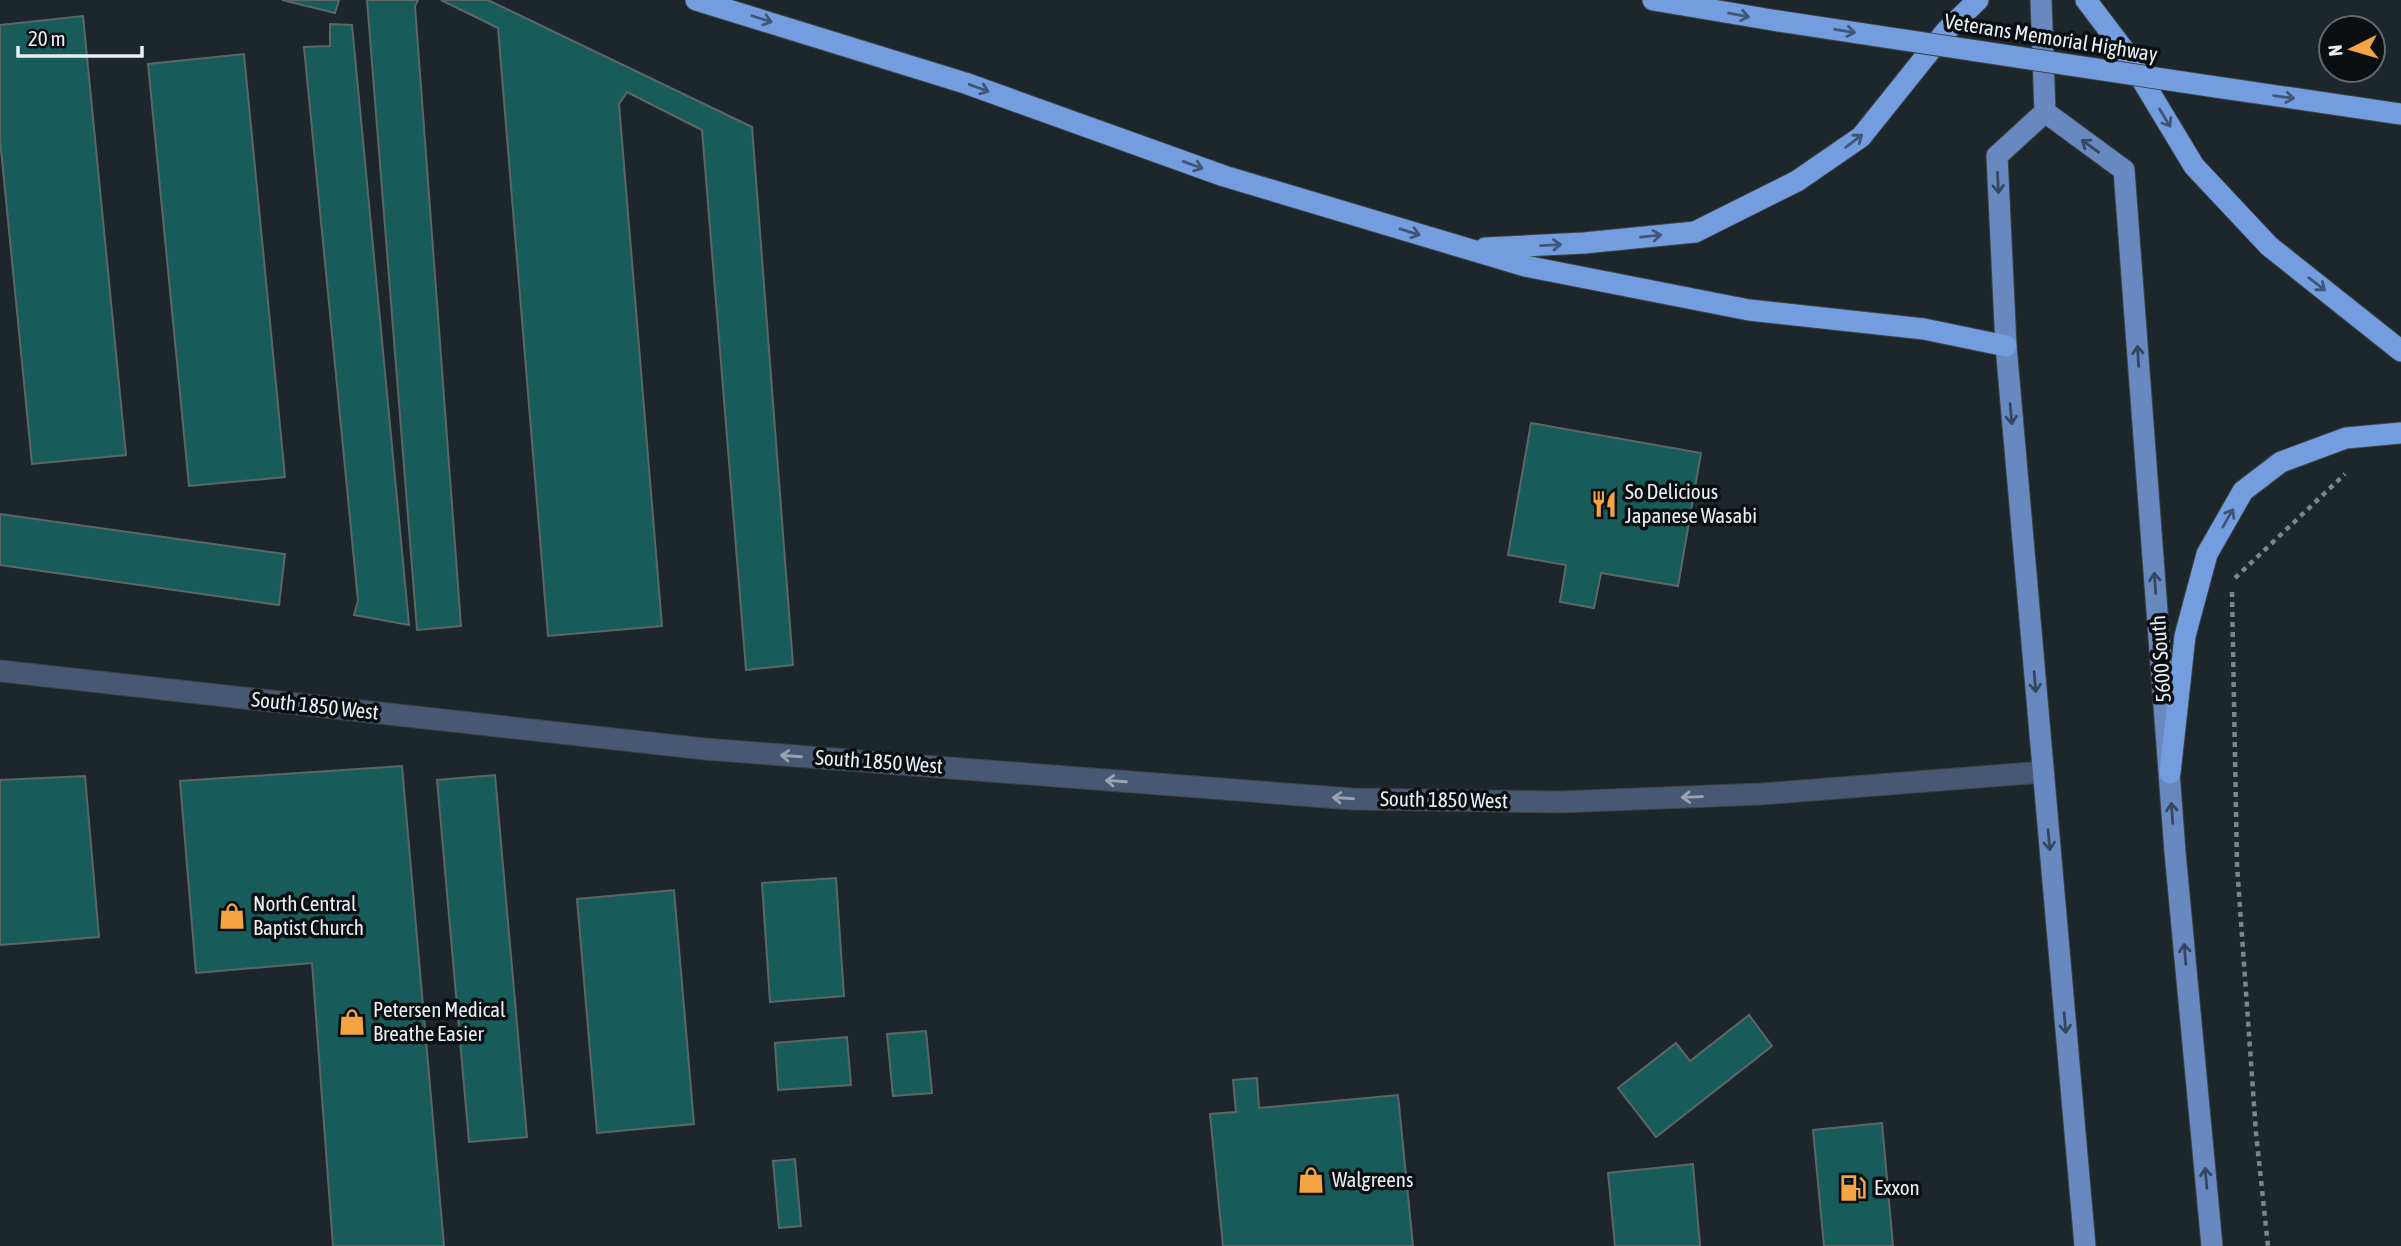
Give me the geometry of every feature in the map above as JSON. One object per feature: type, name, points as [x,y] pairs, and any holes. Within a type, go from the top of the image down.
[{"type":"highway","points":[[696,0],[965,83],[1224,176],[1525,266],[1749,310],[1924,329],[2006,346]]},
{"type":"highway","name":"Veterans Memorial Highway","points":[[1653,0],[2216,88],[2401,114]]},
{"type":"highway","points":[[1469,249],[1584,243],[1695,232],[1797,181],[1861,137],[1946,32],[1978,0]]},
{"type":"highway","points":[[2086,0],[2124,50],[2194,166],[2269,246],[2401,351]]},
{"type":"highway","points":[[2170,773],[2185,636],[2207,554],[2244,491],[2281,463],[2346,438],[2401,433]]},
{"type":"main road","points":[[2042,0],[2045,112],[1997,156],[2006,346],[2085,1246]]},
{"type":"main road","name":"5600 South","points":[[2045,112],[2124,170],[2170,773],[2212,1246]]},
{"type":"street","name":"South 1850 West","points":[[0,671],[705,749],[1352,799],[1560,802],[1761,794],[2043,772]]},
{"type":"path","points":[[2268,1246],[2256,1133],[2237,865],[2231,581],[2339,480]]},
{"type":"building","points":[[282,0],[339,0],[335,13]]},
{"type":"building","points":[[367,0],[418,0],[415,6],[461,626],[417,630]]},
{"type":"building","points":[[441,0],[488,0],[752,127],[793,665],[746,670],[702,130],[627,92],[619,104],[662,626],[548,636],[498,28]]},
{"type":"building","points":[[83,16],[126,455],[32,464],[0,139],[0,25]]},
{"type":"building","points":[[330,24],[352,25],[409,625],[354,615],[358,601],[304,47],[330,46]]},
{"type":"building","points":[[244,54],[285,477],[189,486],[148,64]]},
{"type":"building","name":"So Delicious Japanese Wasabi","points":[[1531,423],[1701,453],[1678,586],[1601,573],[1594,608],[1560,602],[1566,565],[1508,555]]},
{"type":"building","points":[[0,514],[285,554],[279,605],[0,565]]},
{"type":"building","points":[[402,766],[444,1246],[333,1246],[312,963],[196,973],[180,781]]},
{"type":"building","points":[[495,775],[527,1137],[469,1142],[437,780]]},
{"type":"building","points":[[85,776],[99,937],[0,945],[0,780]]},
{"type":"building","points":[[836,878],[844,996],[770,1002],[762,883]]},
{"type":"building","points":[[674,890],[694,1124],[597,1133],[577,899]]},
{"type":"building","points":[[1749,1015],[1772,1046],[1656,1137],[1618,1088],[1676,1043],[1690,1061]]},
{"type":"building","points":[[926,1031],[932,1093],[893,1096],[887,1034]]},
{"type":"building","points":[[847,1037],[851,1085],[778,1090],[775,1043]]},
{"type":"building","name":"Walgreens","points":[[1257,1078],[1259,1108],[1398,1095],[1413,1246],[1223,1246],[1210,1114],[1236,1112],[1233,1080]]},
{"type":"building","name":"Exxon","points":[[1882,1123],[1893,1246],[1824,1246],[1813,1130]]},
{"type":"building","points":[[795,1159],[801,1226],[779,1228],[773,1161]]},
{"type":"building","points":[[1693,1164],[1700,1246],[1615,1246],[1608,1173]]},
{"type":"place","name":"So Delicious Japanese Wasabi","points":[[1604,504]]},
{"type":"place","name":"North Central Baptist Church","points":[[232,916]]},
{"type":"place","name":"Petersen Medical Breathe Easier","points":[[352,1022]]},
{"type":"place","name":"Walgreens","points":[[1311,1180]]},
{"type":"place","name":"Exxon","points":[[1853,1188]]}]
